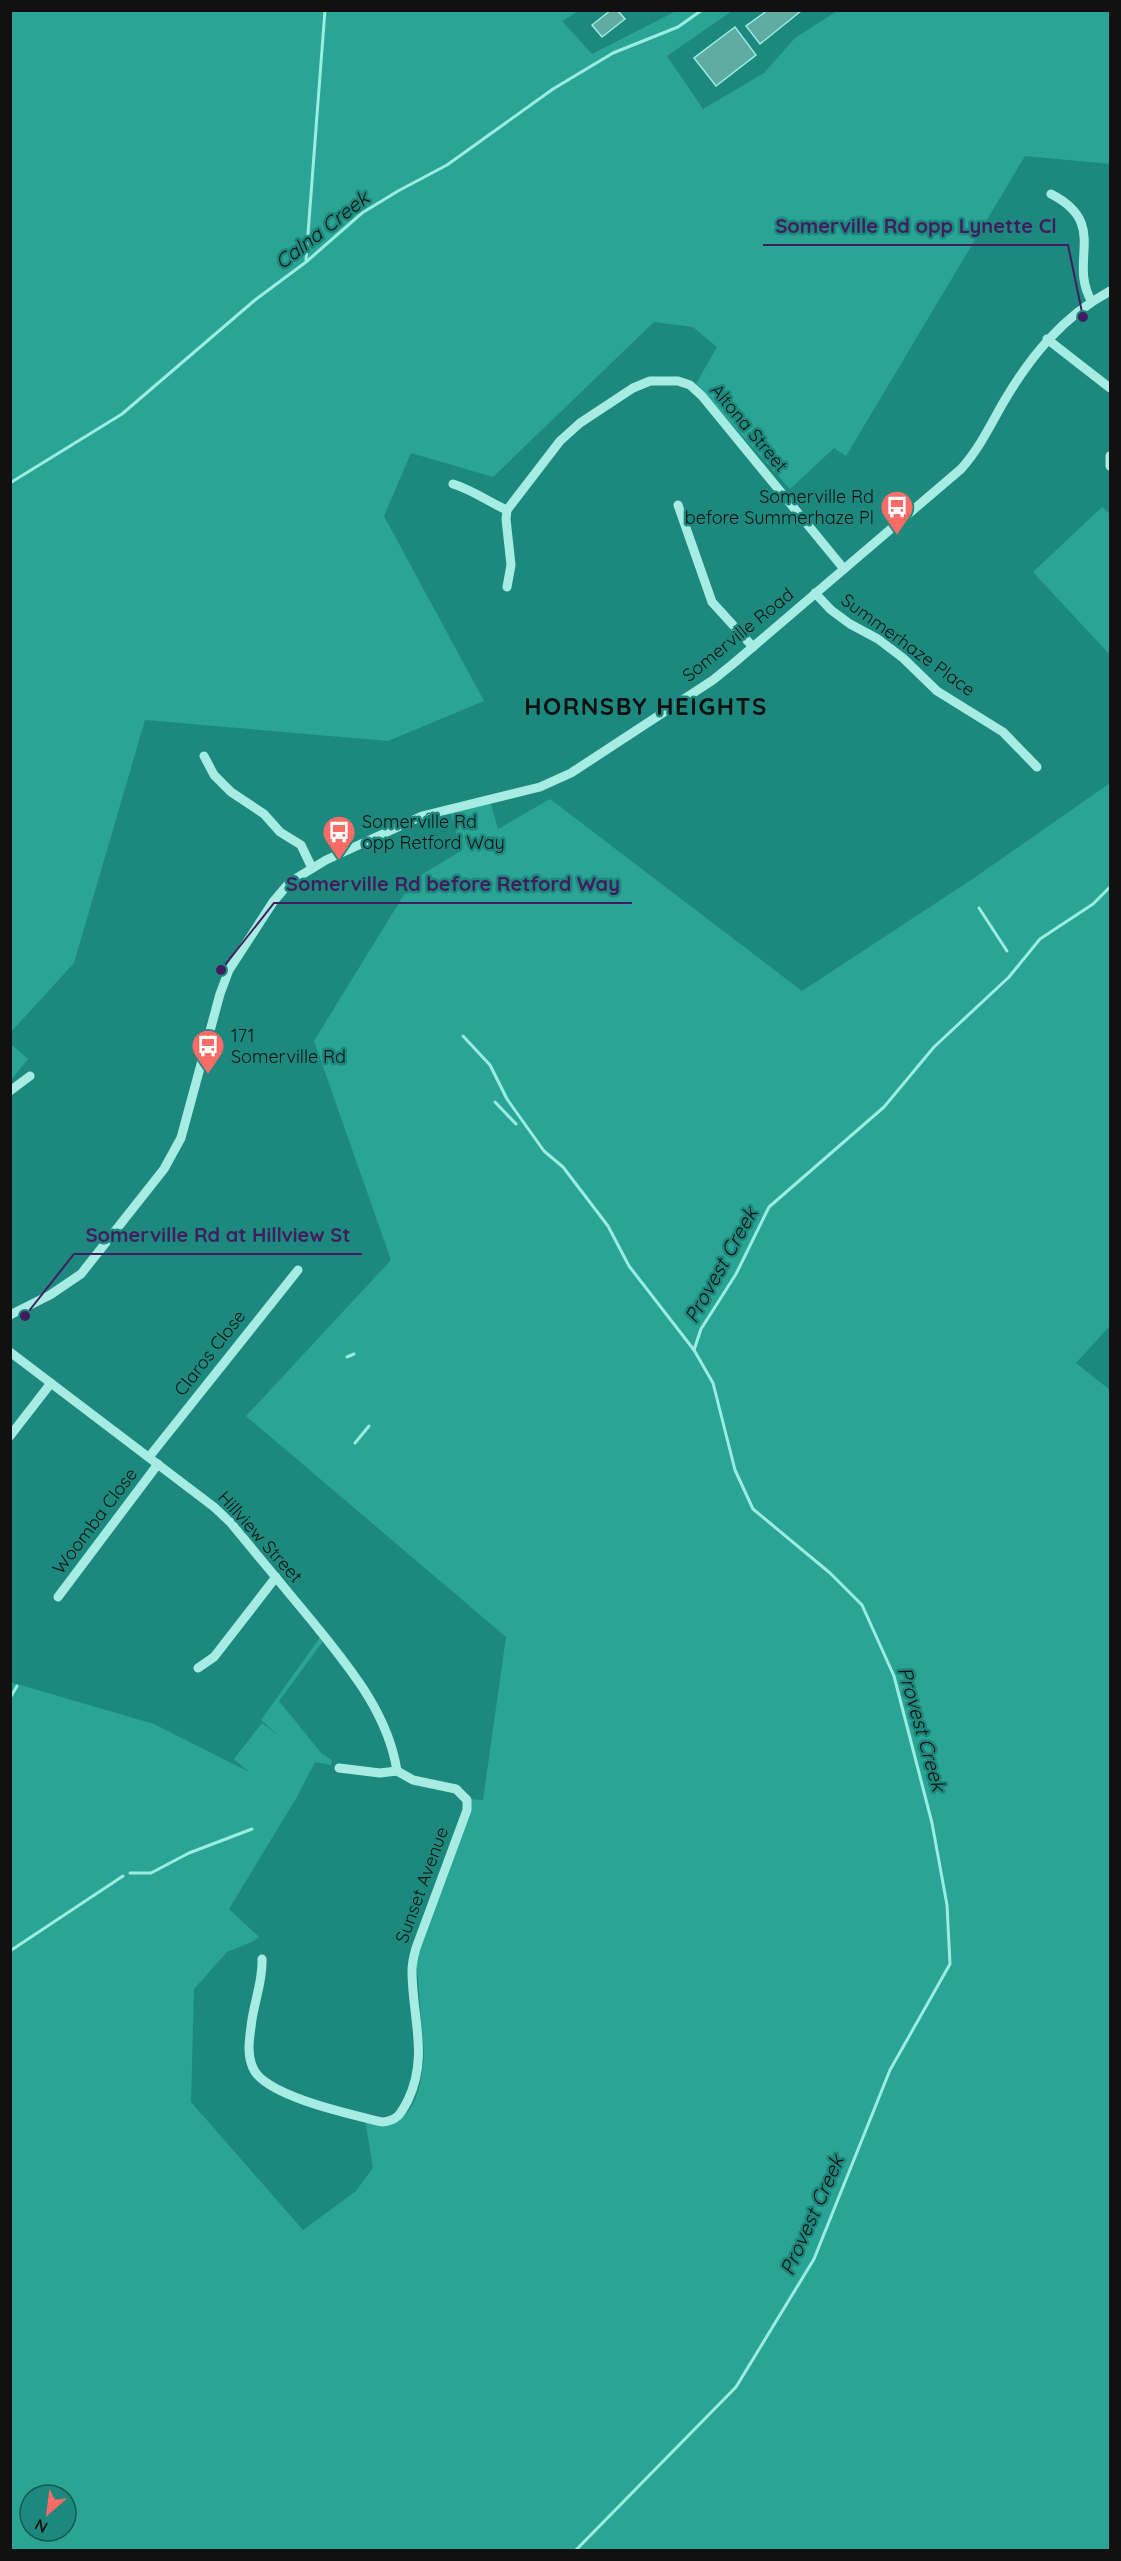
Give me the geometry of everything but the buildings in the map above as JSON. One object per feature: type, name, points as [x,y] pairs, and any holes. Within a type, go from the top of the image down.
[{"type":"street","points":[[1051,194],[1067,202],[1077,212],[1082,225],[1086,291],[1092,302]]},
{"type":"street","name":"Somerville Road","points":[[10,1315],[50,1294],[81,1274],[164,1169],[181,1138],[229,970],[278,896],[296,877],[422,816],[517,794],[556,781],[713,680],[968,461],[982,442],[1016,382],[1047,339],[1092,302],[1110,291]]},
{"type":"street","points":[[1047,339],[1110,388]]},
{"type":"street","name":"Altona Street","points":[[507,510],[560,441],[580,423],[642,384],[664,379],[678,381],[690,385],[702,396],[844,569]]},
{"type":"street","points":[[1110,456],[1110,466]]},
{"type":"street","points":[[453,484],[469,489],[492,504],[507,510],[511,565],[507,587]]},
{"type":"street","points":[[678,505],[712,602],[753,648]]},
{"type":"street","name":"Summerhaze Place","points":[[815,593],[840,617],[878,639],[903,658],[937,692],[1003,732],[1037,767]]},
{"type":"street","points":[[204,756],[214,775],[231,792],[264,814],[280,832],[301,845],[312,868]]},
{"type":"street","points":[[10,1091],[30,1076]]},
{"type":"street","name":"Claros Close","points":[[149,1457],[298,1270]]},
{"type":"street","name":"Hillview Street","points":[[10,1352],[214,1506],[276,1578],[370,1697],[395,1756],[397,1771]]},
{"type":"street","points":[[10,1436],[51,1383]]},
{"type":"street","name":"Woomba Close","points":[[58,1598],[158,1464]]},
{"type":"street","points":[[198,1668],[214,1657],[276,1578]]},
{"type":"street","name":"Sunset Avenue","points":[[262,1959],[263,1974],[251,2024],[249,2052],[253,2069],[263,2082],[279,2092],[382,2122],[392,2121],[399,2117],[414,2088],[420,2053],[412,1969],[416,1948],[467,1810],[467,1800],[456,1790],[413,1780],[397,1771],[380,1773],[339,1768]]},
{"type":"green space","points":[[11,11],[579,11],[562,21],[592,54],[676,11],[732,11],[667,56],[703,109],[764,73],[795,38],[837,11],[1110,11],[1110,164],[1025,156],[846,456],[834,448],[790,489],[696,384],[717,347],[693,327],[654,322],[493,477],[411,453],[384,516],[484,701],[388,741],[145,720],[74,963],[11,1032]]},
{"type":"green space","points":[[1102,507],[1110,514],[1110,655],[1033,572]]},
{"type":"green space","points":[[1110,783],[1110,1326],[1076,1363],[1110,1390],[1110,2550],[11,2550],[10,1682],[154,1724],[249,1772],[234,1759],[262,1723],[279,1736],[261,1720],[321,1636],[324,1640],[279,1701],[322,1754],[332,1760],[331,1765],[315,1762],[297,1797],[229,1909],[259,1937],[227,1952],[194,1989],[191,2102],[303,2230],[356,2191],[373,2168],[365,2119],[394,2120],[409,2111],[414,2102],[418,2092],[424,2053],[416,1956],[422,1932],[447,1877],[470,1808],[470,1799],[483,1800],[506,1637],[246,1416],[391,1260],[314,1041],[413,880],[461,851],[451,813],[490,801],[498,829],[550,799],[802,991],[974,878]]},
{"type":"green space","points":[[11,1044],[28,1059],[11,1080]]},
{"type":"water","points":[[611,10],[618,11],[625,19],[602,37],[592,25]]},
{"type":"water","points":[[768,10],[801,11],[760,44],[746,26]]},
{"type":"water","points":[[735,27],[756,55],[716,86],[694,58]]},
{"type":"waterway","points":[[306,260],[325,10]]},
{"type":"waterway","name":"Calna Creek","points":[[10,483],[122,414],[255,300],[306,262],[362,213],[447,165],[553,89],[613,53],[678,27],[702,10]]},
{"type":"waterway","name":"Provest Creek","points":[[576,2550],[736,2387],[814,2259],[890,2070],[950,1964],[947,1905],[932,1823],[894,1676],[862,1605],[830,1573],[753,1509],[735,1470],[713,1383],[694,1350],[701,1329],[736,1274],[769,1207],[884,1107],[934,1047],[1009,977],[1040,939],[1093,904],[1110,887]]},
{"type":"waterway","points":[[979,908],[1007,951]]},
{"type":"waterway","points":[[463,1036],[490,1065],[507,1099],[544,1151],[563,1167],[608,1226],[629,1266],[694,1350]]},
{"type":"waterway","points":[[495,1102],[516,1124]]},
{"type":"waterway","points":[[347,1357],[354,1354]]},
{"type":"waterway","points":[[355,1443],[369,1426]]},
{"type":"waterway","points":[[10,1698],[17,1686]]},
{"type":"waterway","points":[[130,1873],[151,1873],[189,1853],[252,1829]]},
{"type":"waterway","points":[[10,1951],[123,1876]]},
{"type":"place","name":"Somerville Rd opp Lynette Cl","points":[[1083,317]]},
{"type":"place","name":"Somerville Rd before Summerhaze Pl","points":[[897,536]]},
{"type":"place","name":"Somerville Rd opp Retford Way","points":[[339,861]]},
{"type":"place","name":"Somerville Rd before Retford Way","points":[[221,970]]},
{"type":"place","name":"171 Somerville Rd","points":[[208,1075]]},
{"type":"place","name":"Somerville Rd at Hillview St","points":[[25,1316]]},
{"type":"district","name":"HORNSBY HEIGHTS","points":[[646,707]]}]
